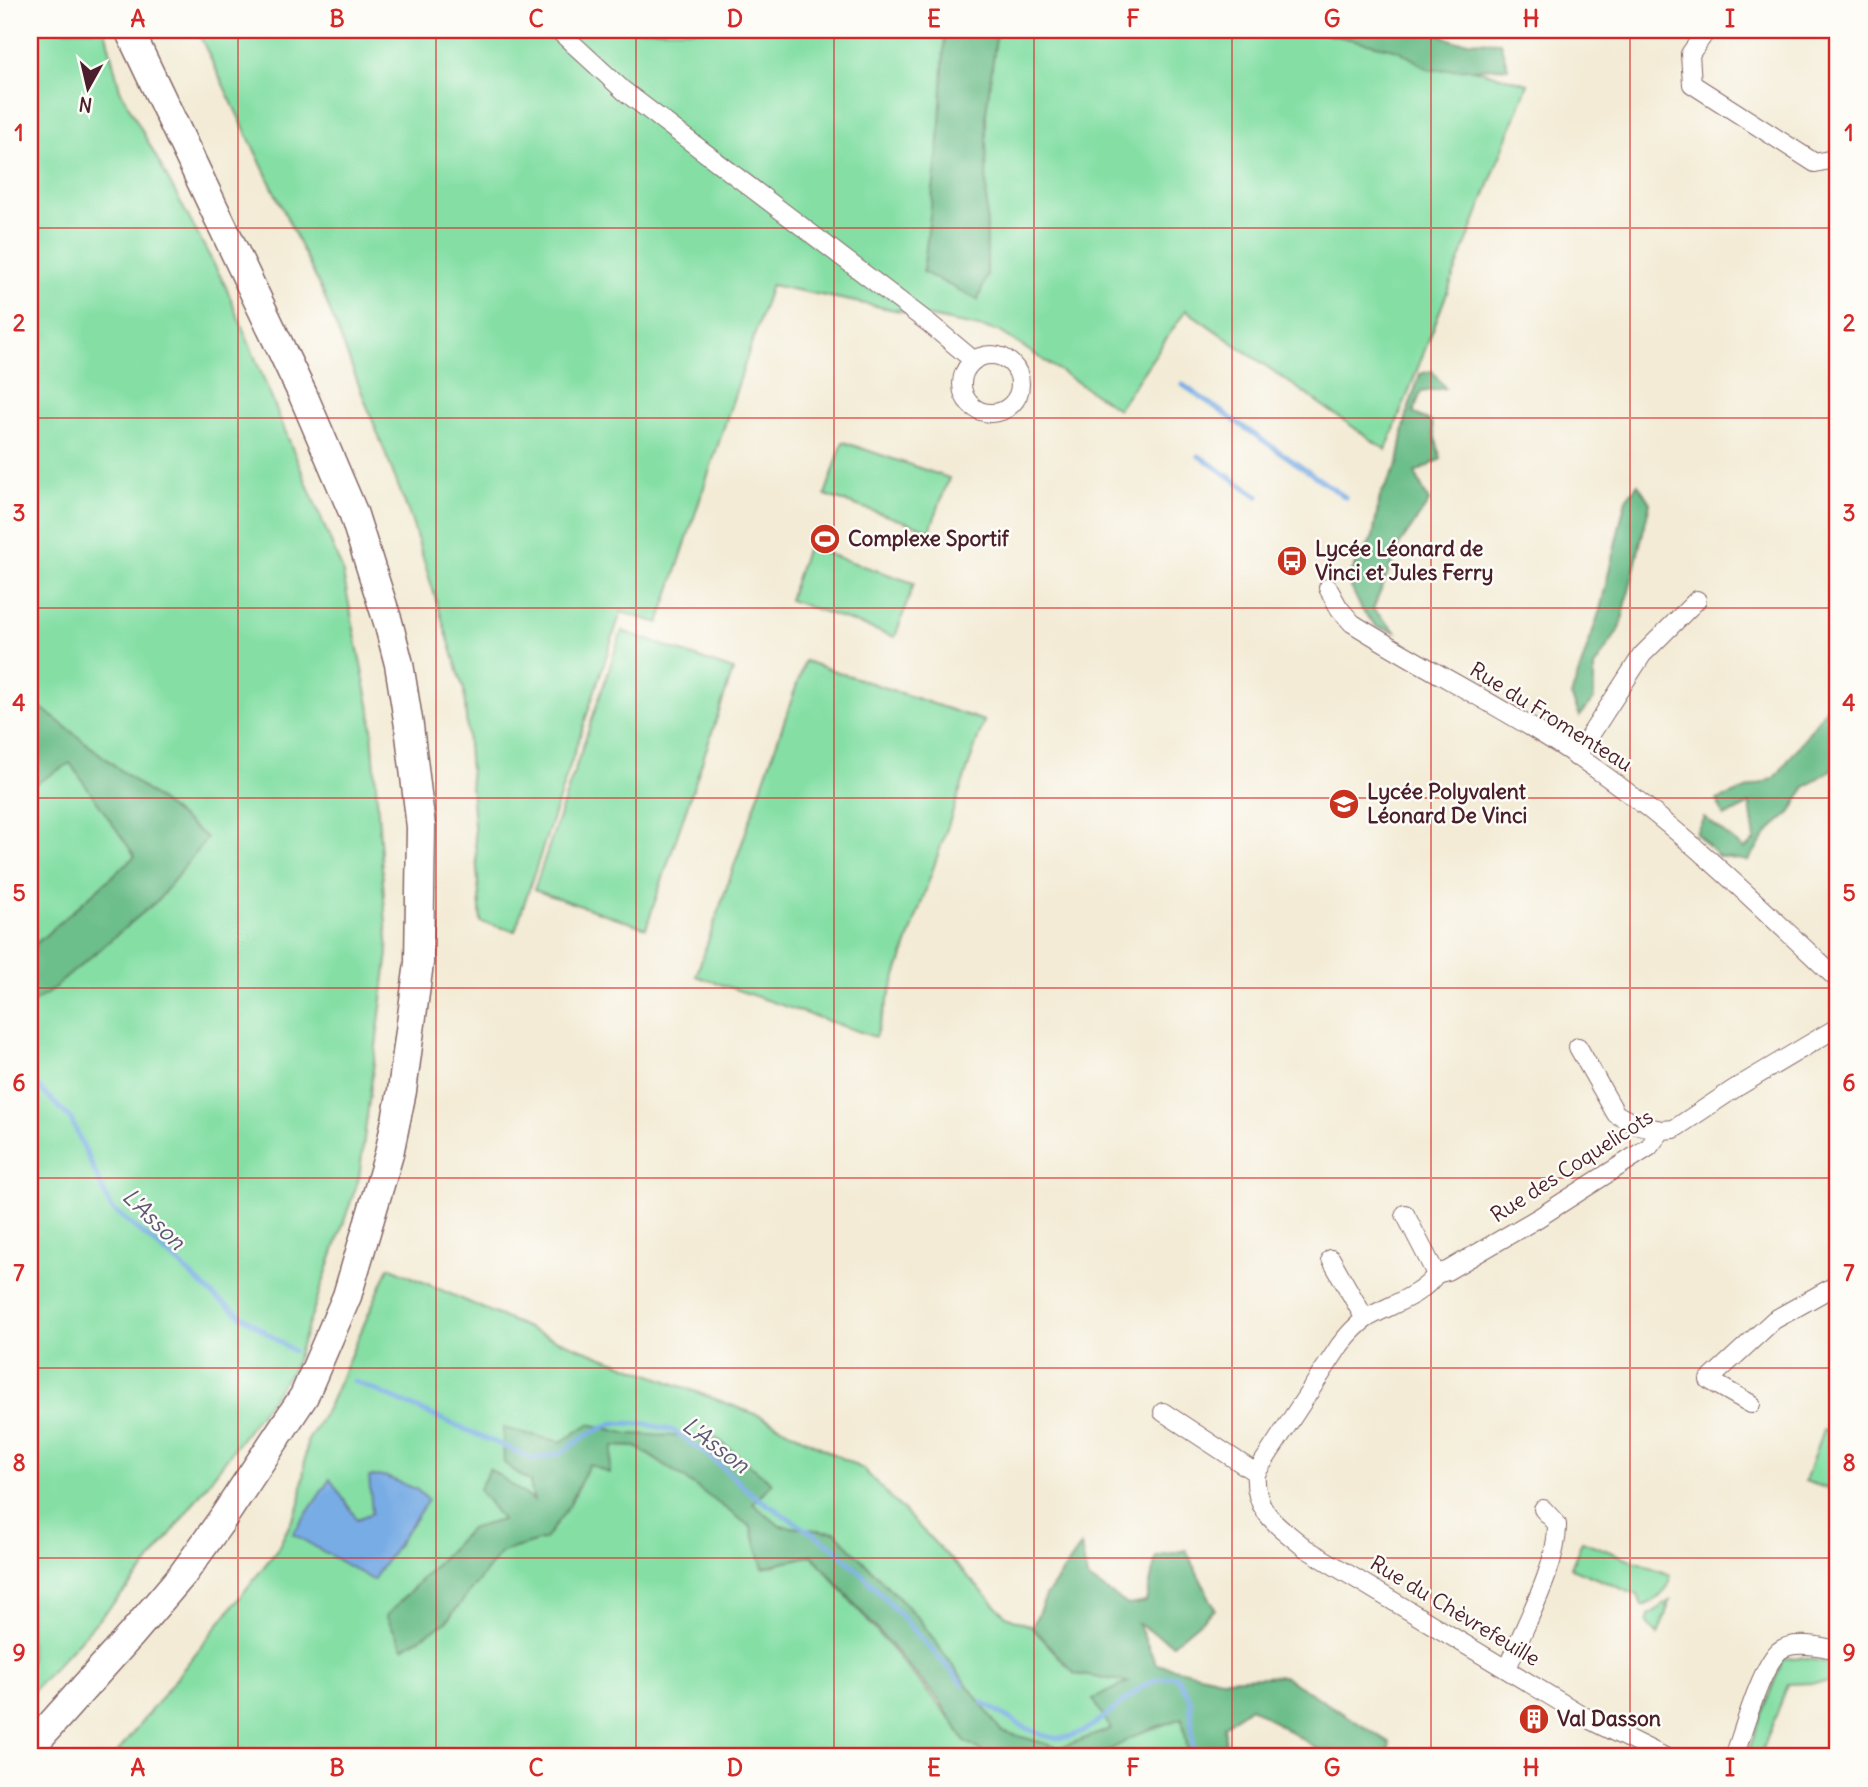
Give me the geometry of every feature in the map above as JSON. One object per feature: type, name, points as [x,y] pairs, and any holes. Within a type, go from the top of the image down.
[{"type":"main road","points":[[30,1748],[183,1574],[304,1396],[347,1296],[389,1154],[402,1091],[419,963],[421,827],[409,726],[399,664],[388,622],[348,500],[303,395],[129,30]]},
{"type":"street","points":[[558,30],[624,91],[919,315],[973,360]]},
{"type":"street","points":[[1707,30],[1690,54],[1692,84],[1815,163],[1838,158]]},
{"type":"street","name":"Rue du Fromenteau","points":[[1328,588],[1339,608],[1358,627],[1545,735],[1605,775],[1678,832],[1838,980]]},
{"type":"street","points":[[1576,757],[1642,654],[1698,600]]},
{"type":"street","name":"Rue des Coquelicots","points":[[1256,1473],[1340,1345],[1365,1319],[1419,1290],[1432,1281],[1436,1274],[1447,1271],[1538,1218],[1649,1147],[1662,1130],[1674,1129],[1734,1089],[1838,1027]]},
{"type":"street","points":[[1578,1047],[1616,1114],[1637,1125],[1662,1130]]},
{"type":"street","points":[[1405,1214],[1436,1274]]},
{"type":"street","points":[[1331,1259],[1365,1319]]},
{"type":"street","points":[[1751,1404],[1709,1380],[1774,1320],[1838,1284]]},
{"type":"street","points":[[1163,1412],[1256,1473]]},
{"type":"street","name":"Rue du Chèvrefeuille","points":[[1256,1473],[1258,1502],[1275,1523],[1304,1548],[1591,1721],[1665,1757]]},
{"type":"street","points":[[1507,1669],[1557,1540],[1557,1524],[1543,1509]]},
{"type":"street","points":[[1734,1757],[1770,1662],[1781,1649],[1797,1645],[1838,1651]]},
{"type":"green space","points":[[30,30],[105,30],[120,90],[225,285],[342,569],[371,715],[388,953],[359,1178],[293,1369],[143,1571],[30,1694]]},
{"type":"green space","points":[[197,30],[1328,30],[1528,84],[1386,450],[1186,310],[1118,409],[999,331],[771,285],[659,623],[621,612],[515,931],[481,922],[464,690],[411,519],[323,293]]},
{"type":"green space","points":[[945,30],[997,30],[986,113],[987,275],[978,300],[923,272],[939,141]]},
{"type":"green space","points":[[1309,30],[1431,30],[1454,41],[1500,42],[1508,68],[1430,70],[1398,50]]},
{"type":"green space","points":[[1432,371],[1445,388],[1421,392],[1413,413],[1431,422],[1441,459],[1415,473],[1429,502],[1400,544],[1373,609],[1396,632],[1377,627],[1362,610],[1347,579],[1373,537],[1380,496],[1398,464],[1406,417],[1420,374]]},
{"type":"green space","points":[[843,442],[949,478],[930,530],[825,495]]},
{"type":"green space","points":[[1638,484],[1650,503],[1620,628],[1594,667],[1594,699],[1580,716],[1571,696],[1600,610],[1626,499]]},
{"type":"green space","points":[[807,547],[914,583],[895,637],[789,600]]},
{"type":"green space","points":[[622,631],[733,670],[646,928],[534,890]]},
{"type":"green space","points":[[805,661],[984,721],[875,1037],[696,976]]},
{"type":"green space","points":[[1838,693],[1838,765],[1804,788],[1791,812],[1769,831],[1748,861],[1718,856],[1696,833],[1704,817],[1744,849],[1755,840],[1750,804],[1724,817],[1717,800],[1775,778]]},
{"type":"green space","points":[[30,699],[207,838],[159,899],[48,993],[30,1004],[30,949],[135,856],[70,763],[30,787]]},
{"type":"green space","points":[[389,1267],[539,1333],[760,1416],[863,1469],[1006,1616],[1032,1627],[1075,1674],[1130,1682],[1093,1699],[1112,1729],[1059,1748],[1001,1731],[918,1618],[835,1533],[780,1526],[752,1504],[772,1483],[716,1438],[628,1434],[589,1424],[561,1442],[503,1429],[504,1463],[530,1482],[534,1502],[489,1469],[503,1520],[445,1623],[501,1552],[545,1539],[569,1506],[589,1464],[613,1446],[636,1447],[751,1527],[763,1568],[812,1555],[953,1722],[965,1741],[993,1757],[114,1757],[277,1550],[300,1504],[307,1442],[328,1407]]},
{"type":"green space","points":[[589,1424],[628,1434],[716,1438],[772,1483],[753,1504],[780,1526],[835,1532],[918,1618],[1001,1731],[1059,1748],[1111,1729],[1093,1699],[1128,1682],[1075,1674],[1032,1627],[1046,1596],[1081,1546],[1087,1578],[1128,1605],[1146,1602],[1156,1557],[1186,1550],[1215,1609],[1173,1644],[1138,1624],[1156,1664],[1221,1679],[1283,1676],[1390,1743],[1387,1757],[1331,1757],[1250,1707],[1224,1726],[1227,1757],[1189,1757],[1182,1718],[1142,1732],[1097,1757],[993,1757],[965,1741],[941,1703],[812,1555],[763,1568],[751,1527],[637,1447],[613,1446],[609,1473],[589,1464],[569,1506],[545,1539],[501,1552],[445,1623],[403,1648],[386,1616],[470,1529],[502,1520],[479,1489],[490,1469],[534,1501],[530,1482],[504,1463],[503,1428],[561,1442]]},
{"type":"green space","points":[[1823,1430],[1838,1436],[1838,1492],[1805,1481]]},
{"type":"green space","points":[[1582,1541],[1671,1575],[1667,1587],[1657,1598],[1642,1606],[1637,1595],[1571,1568]]},
{"type":"green space","points":[[1670,1601],[1658,1635],[1647,1623],[1649,1615]]},
{"type":"green space","points":[[1800,1657],[1832,1664],[1838,1675],[1838,1682],[1788,1684],[1760,1757],[1746,1757],[1783,1659]]},
{"type":"green space","points":[[1182,1718],[1189,1757],[1097,1757],[1142,1732]]},
{"type":"water","points":[[384,1476],[416,1489],[428,1500],[373,1580],[293,1534],[330,1479],[357,1519],[372,1513],[369,1477]]},
{"type":"waterway","points":[[1183,385],[1345,497]]},
{"type":"waterway","points":[[1199,456],[1258,496]]},
{"type":"waterway","name":"L'Asson","points":[[30,1079],[71,1119],[111,1208],[174,1259],[216,1298],[293,1351]]},
{"type":"waterway","name":"L'Asson","points":[[354,1381],[533,1459],[559,1454],[587,1435],[613,1423],[646,1424],[674,1431],[713,1459],[753,1495],[835,1548],[869,1581],[963,1684]]},
{"type":"waterway","name":"L'Asson","points":[[982,1702],[1032,1731],[1062,1738],[1089,1728],[1150,1682],[1176,1676],[1190,1698],[1194,1757]]},
{"type":"place","name":"Complexe Sportif","points":[[825,539]]},
{"type":"place","name":"Lycée Léonard de Vinci et Jules Ferry","points":[[1292,561]]},
{"type":"place","name":"Lycée Polyvalent Léonard De Vinci","points":[[1344,804]]},
{"type":"place","name":"Val Dasson","points":[[1534,1719]]}]
